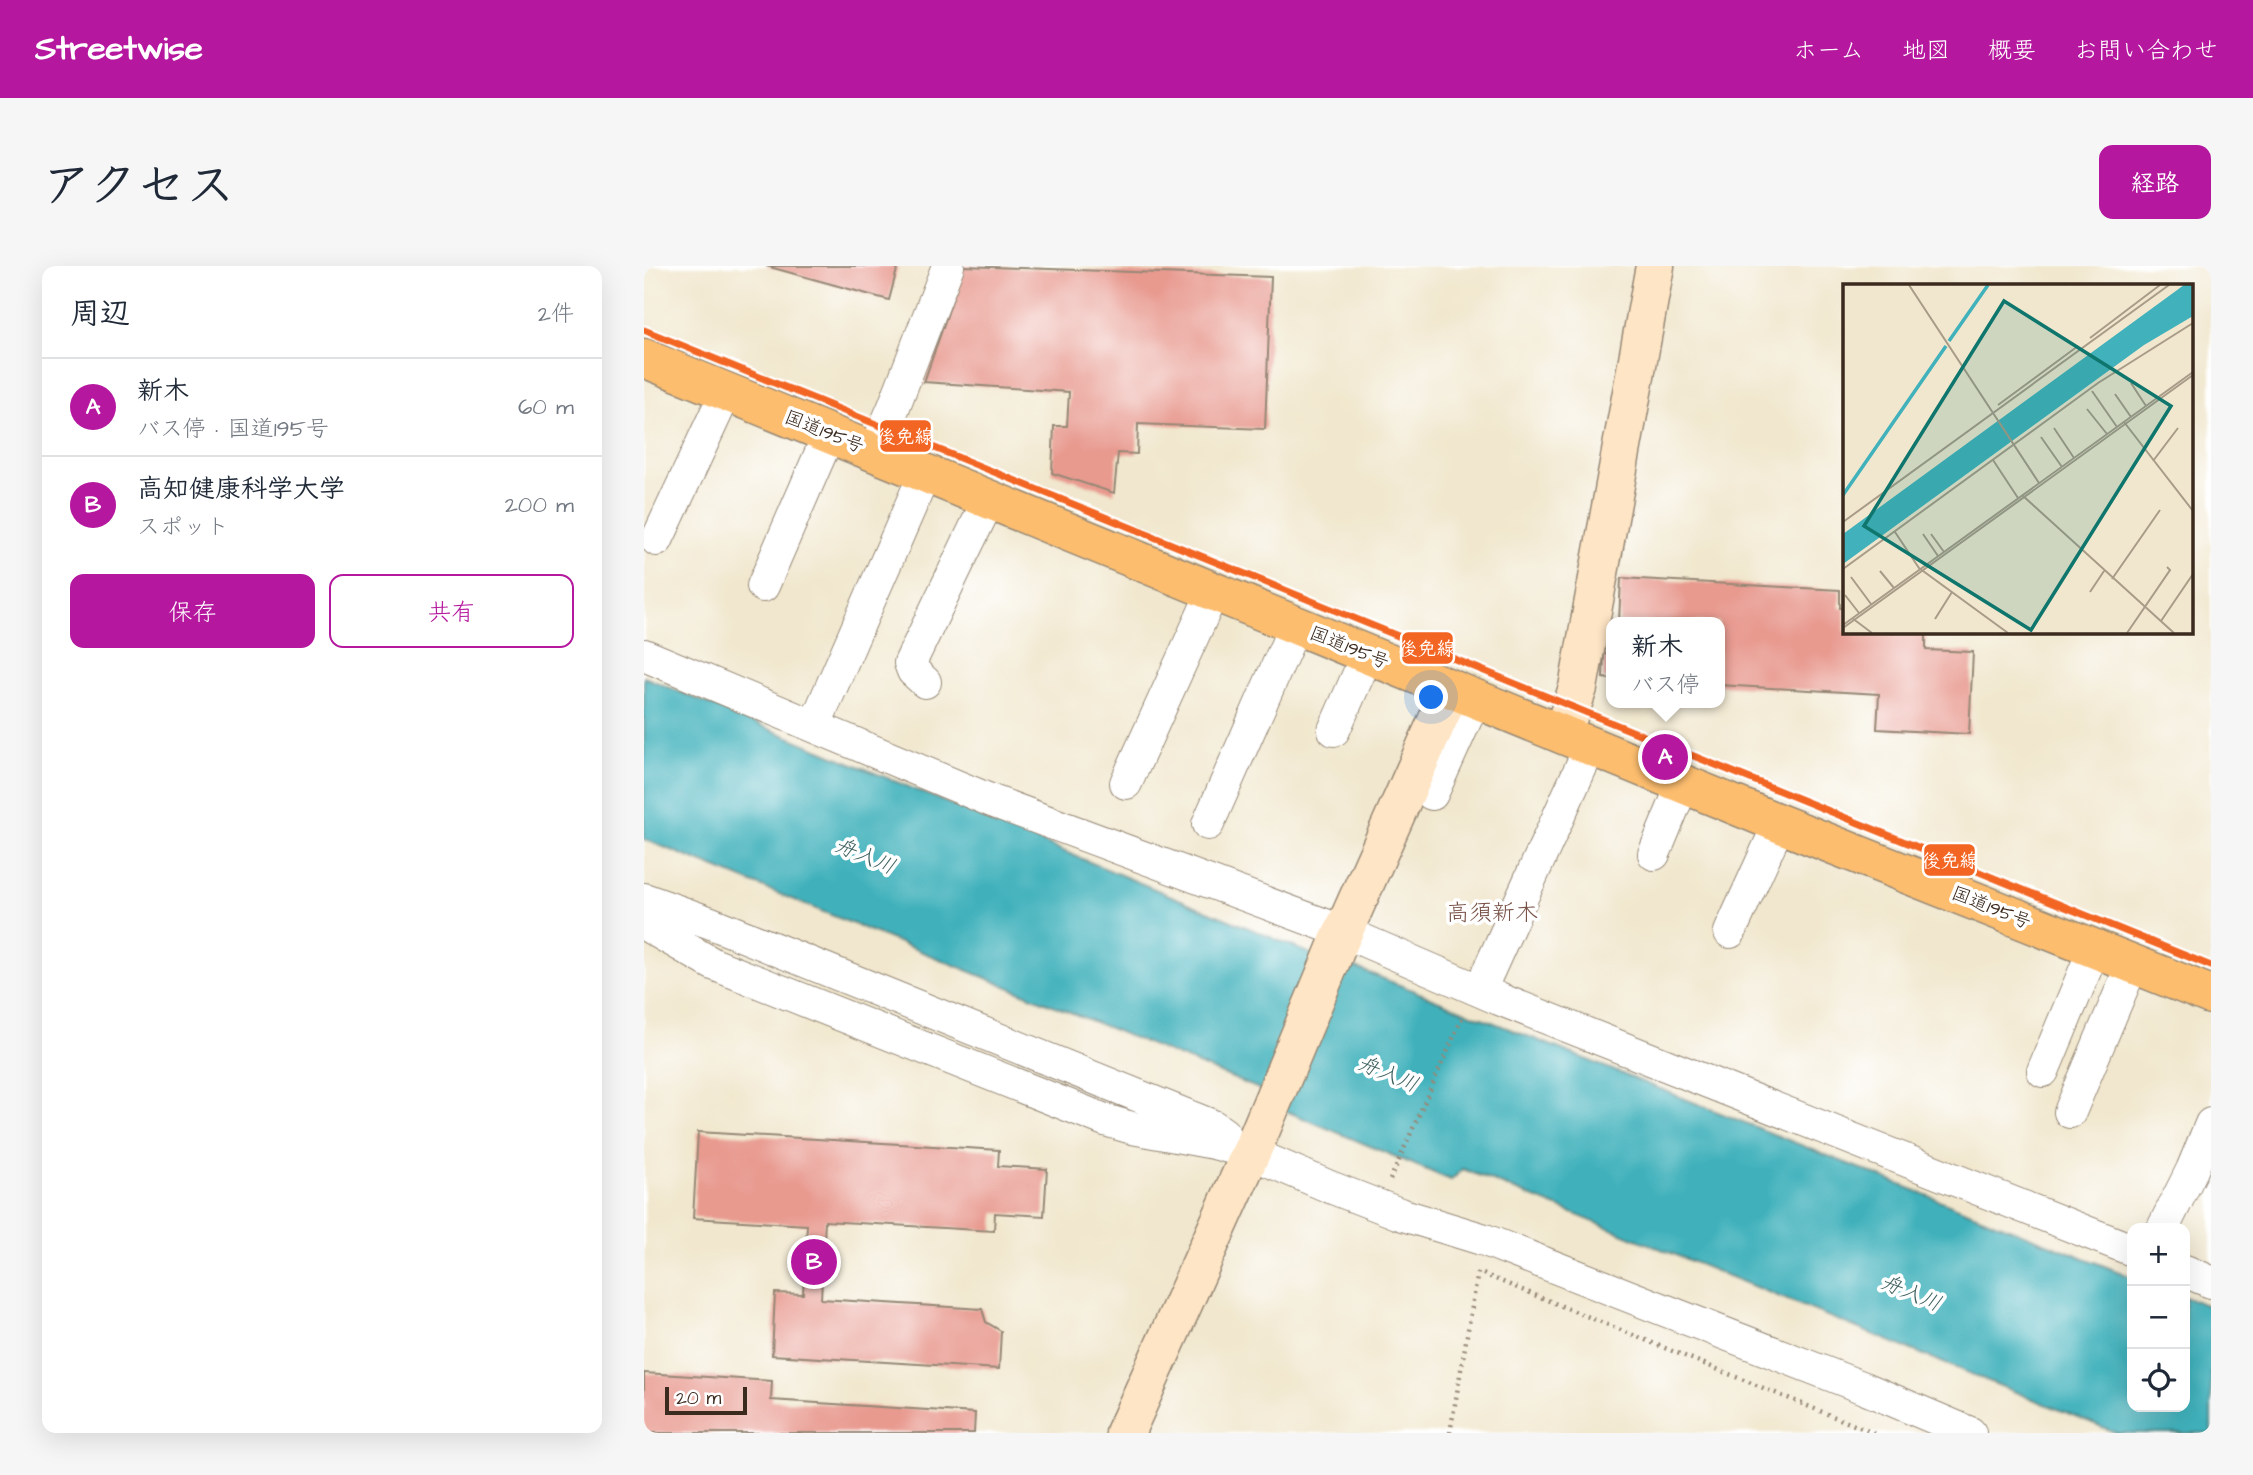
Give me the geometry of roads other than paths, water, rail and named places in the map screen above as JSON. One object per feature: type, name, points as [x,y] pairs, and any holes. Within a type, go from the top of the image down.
[{"type":"highway","name":"国道195号","points":[[644,358],[1779,824],[2211,995]]},
{"type":"street","points":[[874,452],[948,266]]},
{"type":"street","points":[[1473,999],[1577,739],[1578,688],[1655,266]]},
{"type":"street","points":[[657,540],[726,391]]},
{"type":"street","points":[[763,586],[829,434]]},
{"type":"street","points":[[820,713],[859,649],[925,473]]},
{"type":"street","points":[[925,682],[912,671],[910,663],[989,499]]},
{"type":"street","points":[[1126,783],[1213,592]]},
{"type":"street","points":[[1208,824],[1295,626]]},
{"type":"street","points":[[1327,726],[1360,652]]},
{"type":"street","points":[[644,655],[992,801],[1341,939],[1473,999],[2127,1248]]},
{"type":"street","points":[[1432,794],[1463,694]]},
{"type":"street","points":[[1125,1433],[1254,1146],[1341,939],[1463,694]]},
{"type":"street","points":[[1654,854],[1684,784]]},
{"type":"street","points":[[1730,932],[1779,824]]},
{"type":"street","points":[[644,899],[711,923],[1213,1126],[1330,1188],[1400,1214],[1510,1249],[1864,1388],[1970,1433]]},
{"type":"street","points":[[644,924],[713,964],[1105,1120],[1132,1128],[1214,1143],[1254,1146]]},
{"type":"street","points":[[2043,1071],[2094,949]]},
{"type":"street","points":[[2070,1112],[2132,965]]},
{"type":"street","points":[[2166,1223],[2211,1124]]},
{"type":"street","points":[[2190,1273],[2211,1282]]},
{"type":"water","name":"舟入川","points":[[644,677],[1316,956],[1349,965],[2127,1275],[2127,1412],[2190,1412],[2190,1299],[2211,1307],[2211,1433],[2117,1433],[1463,1169],[1451,1180],[1286,1111],[1257,1088],[644,839]]},
{"type":"place","name":"新木","points":[[1665,757]]},
{"type":"place","name":"高知健康科学大学","points":[[814,1262]]},
{"type":"district","name":"高須新木","points":[[1492,913]]}]
